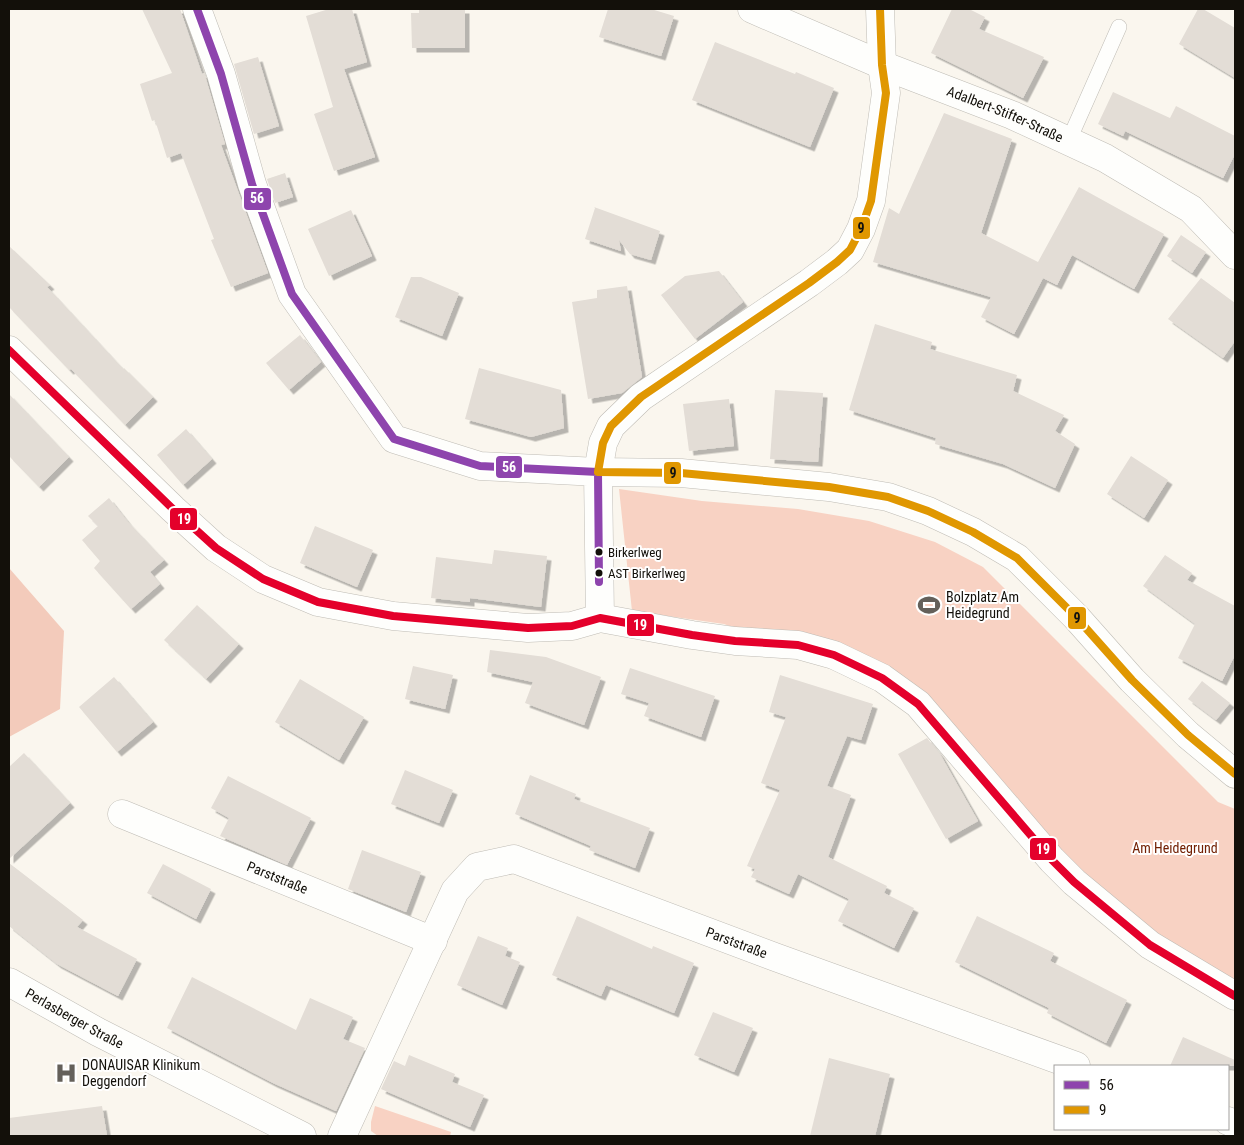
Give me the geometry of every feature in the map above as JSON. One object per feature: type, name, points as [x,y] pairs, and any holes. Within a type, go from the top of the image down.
[{"type":"street","points":[[197,9],[221,74],[252,184],[292,294],[394,439],[480,466],[598,472],[681,473],[888,496],[928,511],[964,528],[1017,558],[1076,617],[1122,666],[1132,680],[1188,735],[1235,774]]},
{"type":"street","name":"Adalbert-Stifter-Straße","points":[[752,9],[882,65],[1012,115],[1105,158],[1191,209],[1235,255]]},
{"type":"street","points":[[600,618],[598,472],[603,443],[610,426],[641,397],[809,284],[850,250],[861,229],[871,201],[886,94],[882,65],[880,9]]},
{"type":"street","points":[[9,350],[173,509],[216,548],[262,579],[318,602],[393,616],[528,628],[572,626],[600,618],[735,641],[798,645],[834,655],[882,678],[918,704],[1052,860],[1074,882],[1150,945],[1235,996]]},
{"type":"street","name":"Parststraße","points":[[122,814],[433,941]]},
{"type":"street","name":"Parststraße","points":[[342,1136],[455,891],[477,867],[514,859],[775,958],[1073,1065]]},
{"type":"street","name":"Perlasberger Straße","points":[[9,982],[277,1130],[302,1136]]},
{"type":"lane","points":[[1069,140],[1119,27]]},
{"type":"green space","name":"Am Heidegrund","points":[[619,489],[702,501],[798,509],[869,521],[935,542],[983,567],[1218,802],[1235,809],[1235,986],[1163,944],[1068,862],[983,764],[841,666],[724,624],[632,611]]},
{"type":"green space","points":[[375,1106],[451,1132],[450,1136],[378,1136],[371,1131]]},
{"type":"shaded area","points":[[9,568],[64,631],[60,709],[9,737]]},
{"type":"building","points":[[142,9],[180,9],[202,74],[204,73],[206,79],[225,144],[221,145],[268,273],[231,287],[211,240],[214,239],[181,153],[167,158],[155,120],[152,121],[140,84],[172,73]]},
{"type":"building","points":[[329,9],[352,9],[367,62],[344,69],[375,157],[334,171],[314,114],[333,107],[306,16]]},
{"type":"building","points":[[419,9],[465,9],[465,48],[412,48],[411,13],[419,13]]},
{"type":"building","points":[[608,9],[651,9],[674,16],[661,56],[599,37]]},
{"type":"building","points":[[952,9],[969,9],[985,17],[979,29],[1044,57],[1023,98],[931,53]]},
{"type":"building","points":[[1198,9],[1203,9],[1235,28],[1235,78],[1179,44]]},
{"type":"building","points":[[715,42],[834,88],[810,147],[692,100]]},
{"type":"building","points":[[258,57],[279,126],[254,134],[234,64]]},
{"type":"building","points":[[1113,92],[1170,118],[1176,106],[1235,136],[1235,154],[1223,178],[1125,131],[1123,136],[1098,124]]},
{"type":"building","points":[[944,113],[1012,139],[981,233],[1038,262],[1079,187],[1164,234],[1134,289],[1072,255],[1057,285],[1043,278],[1014,334],[981,317],[991,297],[873,262],[889,208],[899,214]]},
{"type":"building","points":[[285,173],[293,197],[275,203],[267,179]]},
{"type":"building","points":[[594,207],[660,231],[651,260],[630,254],[619,240],[621,251],[585,239]]},
{"type":"building","points":[[351,210],[372,256],[329,276],[308,229]]},
{"type":"building","points":[[1181,235],[1206,252],[1192,273],[1167,256]]},
{"type":"building","points":[[9,246],[50,285],[47,287],[123,369],[153,397],[125,425],[9,307]]},
{"type":"building","points":[[719,271],[743,302],[695,339],[661,295],[685,276]]},
{"type":"building","points":[[411,277],[421,277],[459,293],[442,336],[395,317]]},
{"type":"building","points":[[1201,278],[1235,303],[1235,341],[1223,358],[1168,319]]},
{"type":"building","points":[[627,286],[642,377],[622,393],[588,399],[572,302],[597,298],[597,290]]},
{"type":"building","points":[[875,324],[932,342],[930,349],[1017,375],[1013,391],[1064,415],[1055,431],[1075,444],[1055,488],[1003,464],[935,444],[936,438],[849,410]]},
{"type":"building","points":[[300,335],[321,362],[289,390],[266,363]]},
{"type":"building","points":[[479,368],[561,390],[564,428],[531,437],[465,419]]},
{"type":"building","points":[[775,390],[823,393],[818,462],[770,459]]},
{"type":"building","points":[[9,394],[69,457],[39,487],[9,456]]},
{"type":"building","points":[[729,399],[734,446],[689,451],[683,404]]},
{"type":"building","points":[[186,429],[212,459],[183,485],[157,455]]},
{"type":"building","points":[[1131,456],[1168,480],[1144,518],[1107,494]]},
{"type":"building","points":[[109,498],[128,522],[164,560],[150,572],[160,584],[131,609],[94,568],[100,561],[82,540],[98,526],[88,516]]},
{"type":"building","points":[[315,526],[373,550],[357,587],[300,563]]},
{"type":"building","points":[[494,550],[547,556],[541,607],[470,598],[470,602],[431,598],[436,557],[492,564]]},
{"type":"building","points":[[1165,555],[1192,573],[1187,580],[1235,606],[1235,655],[1222,681],[1178,658],[1195,624],[1143,586]]},
{"type":"building","points":[[197,605],[239,644],[206,679],[164,640]]},
{"type":"building","points":[[490,650],[546,657],[601,677],[584,725],[525,703],[533,682],[487,672]]},
{"type":"building","points":[[413,666],[453,675],[445,709],[405,699]]},
{"type":"building","points":[[630,668],[715,696],[701,737],[644,716],[649,703],[621,694]]},
{"type":"building","points":[[780,675],[873,704],[861,740],[847,736],[827,786],[851,795],[828,857],[887,886],[884,893],[914,908],[894,948],[838,921],[849,899],[798,874],[789,894],[751,877],[755,869],[747,866],[780,790],[761,783],[786,717],[769,712]]},
{"type":"building","points":[[114,677],[153,722],[117,752],[79,707]]},
{"type":"building","points":[[300,679],[364,717],[339,760],[275,722]]},
{"type":"building","points":[[1202,681],[1230,703],[1216,720],[1188,699]]},
{"type":"building","points":[[927,738],[940,754],[978,821],[946,839],[898,754]]},
{"type":"building","points":[[24,753],[70,803],[9,859],[9,767]]},
{"type":"building","points":[[405,770],[453,790],[439,823],[391,804]]},
{"type":"building","points":[[530,775],[576,794],[574,799],[650,828],[635,868],[589,850],[591,846],[515,814]]},
{"type":"building","points":[[228,776],[311,818],[287,865],[220,836],[229,818],[211,808]]},
{"type":"building","points":[[362,850],[421,872],[406,912],[348,889]]},
{"type":"building","points":[[9,863],[83,920],[77,927],[137,959],[118,996],[57,964],[9,926]]},
{"type":"building","points":[[163,864],[211,889],[196,919],[147,893]]},
{"type":"building","points":[[577,916],[652,949],[653,946],[694,963],[674,1013],[606,985],[601,996],[552,975]]},
{"type":"building","points":[[977,916],[1054,953],[1050,961],[1127,1000],[1106,1043],[1047,1013],[1049,1008],[955,962]]},
{"type":"building","points":[[478,936],[508,948],[505,956],[520,962],[502,1005],[457,985]]},
{"type":"building","points":[[192,977],[296,1030],[310,998],[353,1017],[343,1039],[365,1048],[336,1111],[273,1083],[167,1028]]},
{"type":"building","points":[[713,1012],[753,1028],[734,1072],[694,1055]]},
{"type":"building","points":[[1183,1037],[1235,1060],[1235,1066],[1170,1065]]},
{"type":"building","points":[[409,1055],[455,1074],[452,1082],[484,1095],[470,1127],[381,1089],[394,1061],[405,1066]]},
{"type":"building","points":[[829,1058],[890,1074],[875,1136],[810,1136]]},
{"type":"building","points":[[102,1106],[107,1136],[9,1136],[9,1118]]},
{"type":"transit line","name":"56","points":[[197,9],[221,74],[252,184],[292,294],[394,439],[480,466],[598,472],[599,582]]},
{"type":"transit line","name":"9","points":[[880,9],[882,65],[886,93],[871,201],[861,229],[850,250],[809,283],[641,397],[611,426],[603,443],[598,472],[681,473],[829,487],[888,497],[928,511],[973,532],[1017,558],[1076,617],[1132,680],[1188,735],[1235,774]]},
{"type":"transit line","name":"19","points":[[9,350],[173,509],[216,548],[263,579],[318,602],[393,616],[528,628],[572,626],[600,618],[735,641],[798,645],[834,655],[882,678],[918,704],[1052,860],[1074,882],[1150,945],[1235,996]]},
{"type":"place","name":"Birkerlweg","points":[[599,552]]},
{"type":"place","name":"AST Birkerlweg","points":[[599,573]]},
{"type":"place","name":"Bolzplatz Am Heidegrund","points":[[929,605]]},
{"type":"place","name":"DONAUISAR Klinikum Deggendorf","points":[[66,1073]]}]
